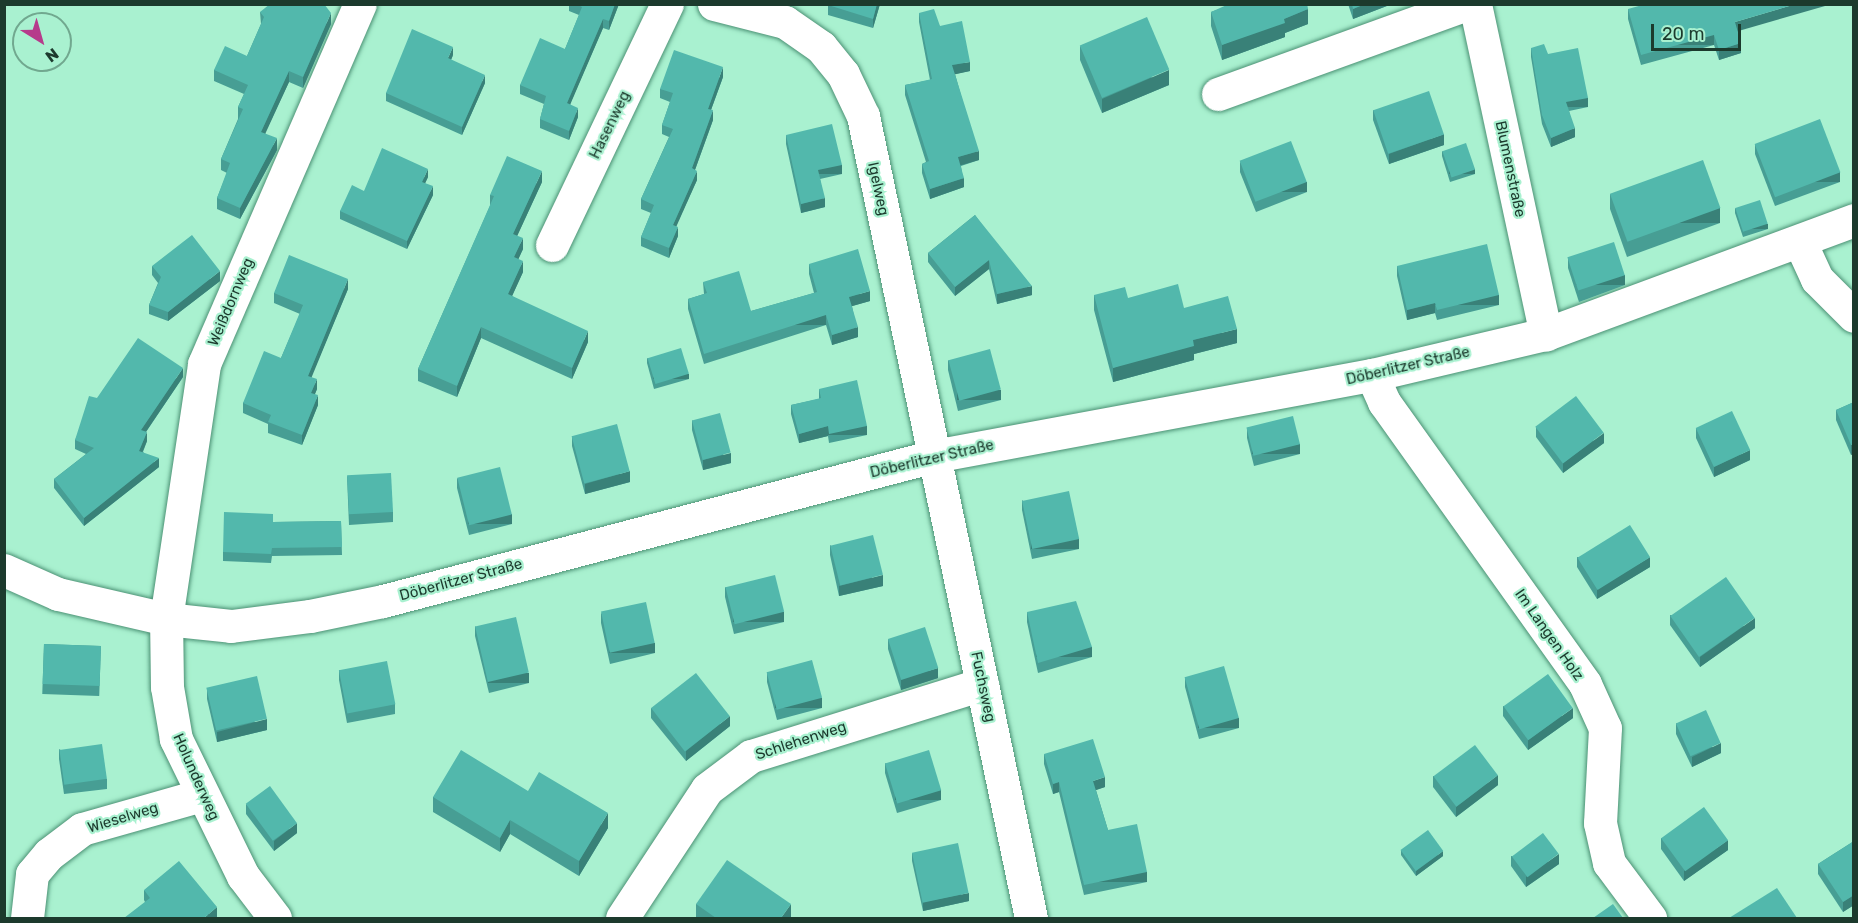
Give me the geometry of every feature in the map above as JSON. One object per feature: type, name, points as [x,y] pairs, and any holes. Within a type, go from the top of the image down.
[{"type":"street","name":"Weißdornweg","points":[[166,619],[204,364],[360,4]]},
{"type":"street","name":"Hasenweg","points":[[552,245],[667,4]]},
{"type":"street","name":"Igelweg","points":[[714,4],[785,22],[821,47],[843,74],[863,116],[934,456]]},
{"type":"street","points":[[1218,94],[1467,4]]},
{"type":"street","name":"Blumenstraße","points":[[1475,4],[1546,334]]},
{"type":"street","name":"Döberlitzer Straße","points":[[4,570],[58,594],[166,619],[231,626],[383,601],[934,456],[1372,375],[1546,334],[1800,242],[1854,219]]},
{"type":"street","points":[[1800,242],[1817,279],[1854,316]]},
{"type":"street","name":"Im Langen Holz","points":[[1372,375],[1384,402],[1585,684],[1605,728],[1600,823],[1609,863],[1650,918]]},
{"type":"street","name":"Fuchsweg","points":[[934,456],[1031,918]]},
{"type":"street","name":"Holunderweg","points":[[166,619],[167,687],[176,739],[201,795],[243,876],[275,918]]},
{"type":"street","name":"Schlehenweg","points":[[622,918],[707,789],[751,756],[982,684]]},
{"type":"street","name":"Wieselweg","points":[[27,918],[32,874],[49,854],[82,830],[201,795]]},
{"type":"building","points":[[270,4],[324,4],[331,13],[303,77],[289,71],[261,132],[277,138],[240,208],[217,198],[230,163],[221,159],[243,109],[238,107],[248,85],[214,70],[225,46],[247,56],[264,17],[260,12]]},
{"type":"building","points":[[576,4],[615,4],[609,21],[603,19],[567,103],[578,108],[569,131],[540,119],[546,96],[520,85],[540,38],[565,49],[582,7]]},
{"type":"building","points":[[828,4],[877,4],[873,19]]},
{"type":"building","points":[[1229,4],[1307,4],[1308,9],[1284,19],[1285,23],[1222,45],[1211,12]]},
{"type":"building","points":[[1352,4],[1365,4],[1353,9]]},
{"type":"building","points":[[1646,4],[1796,4],[1735,22],[1741,43],[1719,50],[1714,35],[1641,55],[1628,9]]},
{"type":"building","points":[[934,9],[940,26],[962,21],[970,62],[952,65],[979,151],[958,157],[964,178],[930,189],[922,164],[929,161],[905,85],[932,79],[919,13]]},
{"type":"building","points":[[1147,17],[1169,69],[1102,98],[1080,46]]},
{"type":"building","points":[[412,29],[453,47],[448,58],[485,75],[462,127],[386,93]]},
{"type":"building","points":[[1544,44],[1548,54],[1578,48],[1588,98],[1566,102],[1575,128],[1551,138],[1542,115],[1531,48]]},
{"type":"building","points":[[674,50],[723,67],[708,109],[713,110],[692,168],[697,171],[673,225],[678,227],[669,248],[641,237],[654,205],[641,199],[673,129],[662,125],[673,93],[660,89]]},
{"type":"building","points":[[1429,91],[1444,134],[1388,154],[1373,110]]},
{"type":"building","points":[[1820,119],[1840,172],[1775,197],[1755,144]]},
{"type":"building","points":[[832,124],[842,165],[818,170],[825,198],[801,204],[786,135]]},
{"type":"building","points":[[1291,141],[1307,182],[1255,202],[1240,161]]},
{"type":"building","points":[[1466,143],[1475,169],[1451,178],[1442,151]]},
{"type":"building","points":[[382,148],[428,169],[422,182],[433,186],[407,241],[340,211],[352,185],[364,191]]},
{"type":"building","points":[[507,156],[542,171],[513,234],[523,238],[514,257],[523,261],[508,294],[588,331],[572,368],[481,327],[457,386],[418,369],[494,196],[490,195]]},
{"type":"building","points":[[1703,160],[1720,208],[1627,242],[1610,194]]},
{"type":"building","points":[[1760,200],[1768,224],[1743,232],[1735,208]]},
{"type":"building","points":[[975,215],[1032,286],[997,294],[989,260],[955,287],[928,253]]},
{"type":"building","points":[[192,235],[220,271],[168,312],[149,305],[161,277],[152,266]]},
{"type":"building","points":[[1614,242],[1625,275],[1578,290],[1567,257]]},
{"type":"building","points":[[1487,244],[1499,295],[1437,310],[1435,303],[1407,310],[1397,266]]},
{"type":"building","points":[[858,249],[870,291],[849,297],[858,327],[832,335],[826,315],[704,354],[688,299],[707,293],[703,282],[739,271],[751,311],[817,292],[809,264]]},
{"type":"building","points":[[289,255],[348,279],[308,376],[317,379],[311,393],[318,395],[302,435],[268,422],[271,415],[243,403],[264,351],[281,358],[303,305],[274,293]]},
{"type":"building","points":[[1178,284],[1184,308],[1228,296],[1237,329],[1193,340],[1194,346],[1113,368],[1094,295],[1125,287],[1128,298]]},
{"type":"building","points":[[138,338],[183,368],[141,430],[147,432],[139,451],[159,458],[84,518],[54,479],[94,448],[75,440],[89,396],[97,398]]},
{"type":"building","points":[[681,348],[689,374],[655,384],[648,358]]},
{"type":"building","points":[[990,349],[1001,390],[959,401],[948,360]]},
{"type":"building","points":[[857,380],[867,426],[829,434],[828,426],[799,434],[791,405],[821,398],[819,389]]},
{"type":"building","points":[[1576,396],[1604,433],[1563,463],[1535,427]]},
{"type":"building","points":[[1854,402],[1854,444],[1851,445],[1836,410]]},
{"type":"building","points":[[1732,411],[1750,450],[1714,467],[1696,428]]},
{"type":"building","points":[[720,413],[731,453],[703,460],[692,421]]},
{"type":"building","points":[[1293,416],[1300,444],[1253,456],[1246,428]]},
{"type":"building","points":[[617,424],[630,471],[584,483],[572,436]]},
{"type":"building","points":[[500,467],[512,515],[469,525],[457,478]]},
{"type":"building","points":[[391,473],[393,512],[349,514],[347,475]]},
{"type":"building","points":[[1069,491],[1079,539],[1032,549],[1022,501]]},
{"type":"building","points":[[224,512],[273,514],[273,522],[341,521],[342,547],[272,548],[271,554],[223,552]]},
{"type":"building","points":[[1630,525],[1650,557],[1598,590],[1577,558]]},
{"type":"building","points":[[873,535],[883,575],[840,585],[830,546]]},
{"type":"building","points":[[775,575],[784,612],[735,624],[726,587]]},
{"type":"building","points":[[1726,577],[1755,618],[1699,657],[1670,616]]},
{"type":"building","points":[[1076,601],[1092,647],[1038,663],[1027,612]]},
{"type":"building","points":[[646,602],[655,643],[610,653],[601,612]]},
{"type":"building","points":[[516,617],[529,673],[488,682],[475,626]]},
{"type":"building","points":[[925,627],[938,668],[901,680],[888,639]]},
{"type":"building","points":[[44,644],[101,646],[100,686],[43,684]]},
{"type":"building","points":[[812,660],[822,698],[777,710],[767,672]]},
{"type":"building","points":[[387,661],[395,704],[347,714],[339,670]]},
{"type":"building","points":[[1224,666],[1239,718],[1199,729],[1185,677]]},
{"type":"building","points":[[696,673],[730,716],[685,751],[651,708]]},
{"type":"building","points":[[1548,674],[1573,708],[1528,740],[1504,706]]},
{"type":"building","points":[[257,676],[267,719],[216,731],[206,688]]},
{"type":"building","points":[[1706,710],[1721,743],[1690,756],[1676,723]]},
{"type":"building","points":[[1093,739],[1105,777],[1093,781],[1108,830],[1137,824],[1147,872],[1084,885],[1059,782],[1053,784],[1044,754]]},
{"type":"building","points":[[102,744],[107,779],[64,785],[59,750]]},
{"type":"building","points":[[1475,745],[1498,775],[1456,807],[1433,776]]},
{"type":"building","points":[[461,750],[528,791],[539,772],[608,813],[579,861],[510,820],[500,838],[433,797]]},
{"type":"building","points":[[929,750],[941,790],[897,804],[885,763]]},
{"type":"building","points":[[270,786],[297,823],[273,841],[246,804]]},
{"type":"building","points":[[1704,807],[1728,840],[1685,871],[1661,838]]},
{"type":"building","points":[[1428,830],[1443,851],[1416,871],[1400,850]]},
{"type":"building","points":[[1543,833],[1559,854],[1528,877],[1512,856]]},
{"type":"building","points":[[1854,841],[1854,895],[1843,902],[1818,864]]},
{"type":"building","points":[[958,843],[969,893],[923,903],[912,853]]},
{"type":"building","points":[[727,860],[791,904],[781,918],[716,918],[696,904]]},
{"type":"building","points":[[179,861],[217,907],[204,918],[124,918],[150,898],[144,890]]},
{"type":"building","points":[[1777,888],[1797,918],[1729,918]]},
{"type":"building","points":[[1613,904],[1623,918],[1593,918]]}]
